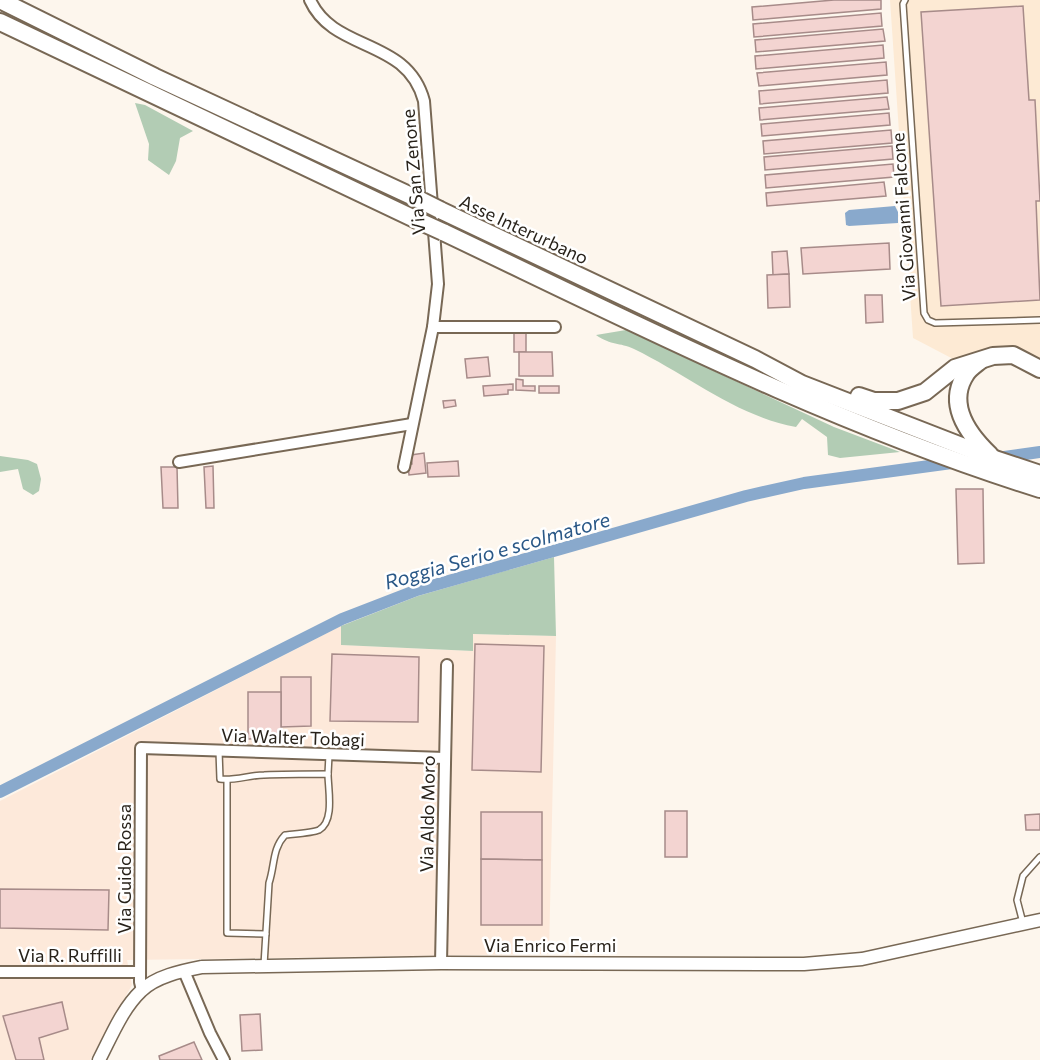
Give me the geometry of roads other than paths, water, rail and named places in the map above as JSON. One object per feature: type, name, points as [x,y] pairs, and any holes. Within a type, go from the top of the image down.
[{"type":"highway","name":"Asse Interurbano","points":[[6,2],[155,77],[755,359],[799,391],[1040,474]]},
{"type":"highway","name":"Asse Interurbano","points":[[0,22],[442,232],[799,391],[912,445],[1040,489]]},
{"type":"highway","points":[[799,391],[850,394],[874,401],[898,401],[925,392],[955,368],[993,356],[1013,355],[1040,369]]},
{"type":"highway","points":[[980,360],[966,374],[958,392],[960,411],[963,421],[975,440],[995,459]]},
{"type":"street","name":"Via San Zenone","points":[[310,0],[321,18],[336,30],[395,59],[406,67],[421,89],[424,102],[438,284],[433,327],[404,467]]},
{"type":"street","points":[[433,327],[555,327]]},
{"type":"street","points":[[179,462],[412,424]]},
{"type":"street","name":"Via Aldo Moro","points":[[441,963],[447,665]]},
{"type":"street","name":"Via Walter Tobagi","points":[[141,748],[445,758]]},
{"type":"street","name":"Via Guido Rossa","points":[[141,748],[140,972],[142,990]]},
{"type":"street","name":"Via Enrico Fermi","points":[[99,1060],[130,1005],[142,990],[164,977],[202,968],[441,963],[804,964],[862,959],[1040,920]]},
{"type":"street","points":[[184,971],[224,1060]]},
{"type":"street","name":"Via R. Ruffilli","points":[[0,972],[140,972]]},
{"type":"lane","name":"Via Giovanni Falcone","points":[[904,0],[924,313],[928,320],[935,323],[1040,320]]},
{"type":"lane","points":[[219,751],[220,779],[264,775],[328,774]]},
{"type":"lane","points":[[264,966],[269,883],[278,843],[285,835],[319,830],[326,822],[329,754]]},
{"type":"lane","points":[[227,780],[227,933],[266,934]]},
{"type":"lane","points":[[1023,923],[1017,900],[1023,876],[1040,857]]},
{"type":"water","points":[[895,206],[898,212],[898,223],[846,225],[845,213],[849,210]]},
{"type":"waterway","name":"Roggia Serio e scolmatore","points":[[997,458],[1040,452]]},
{"type":"waterway","name":"Roggia Serio e scolmatore","points":[[0,792],[342,619],[417,590],[746,496],[804,483],[959,462]]}]
